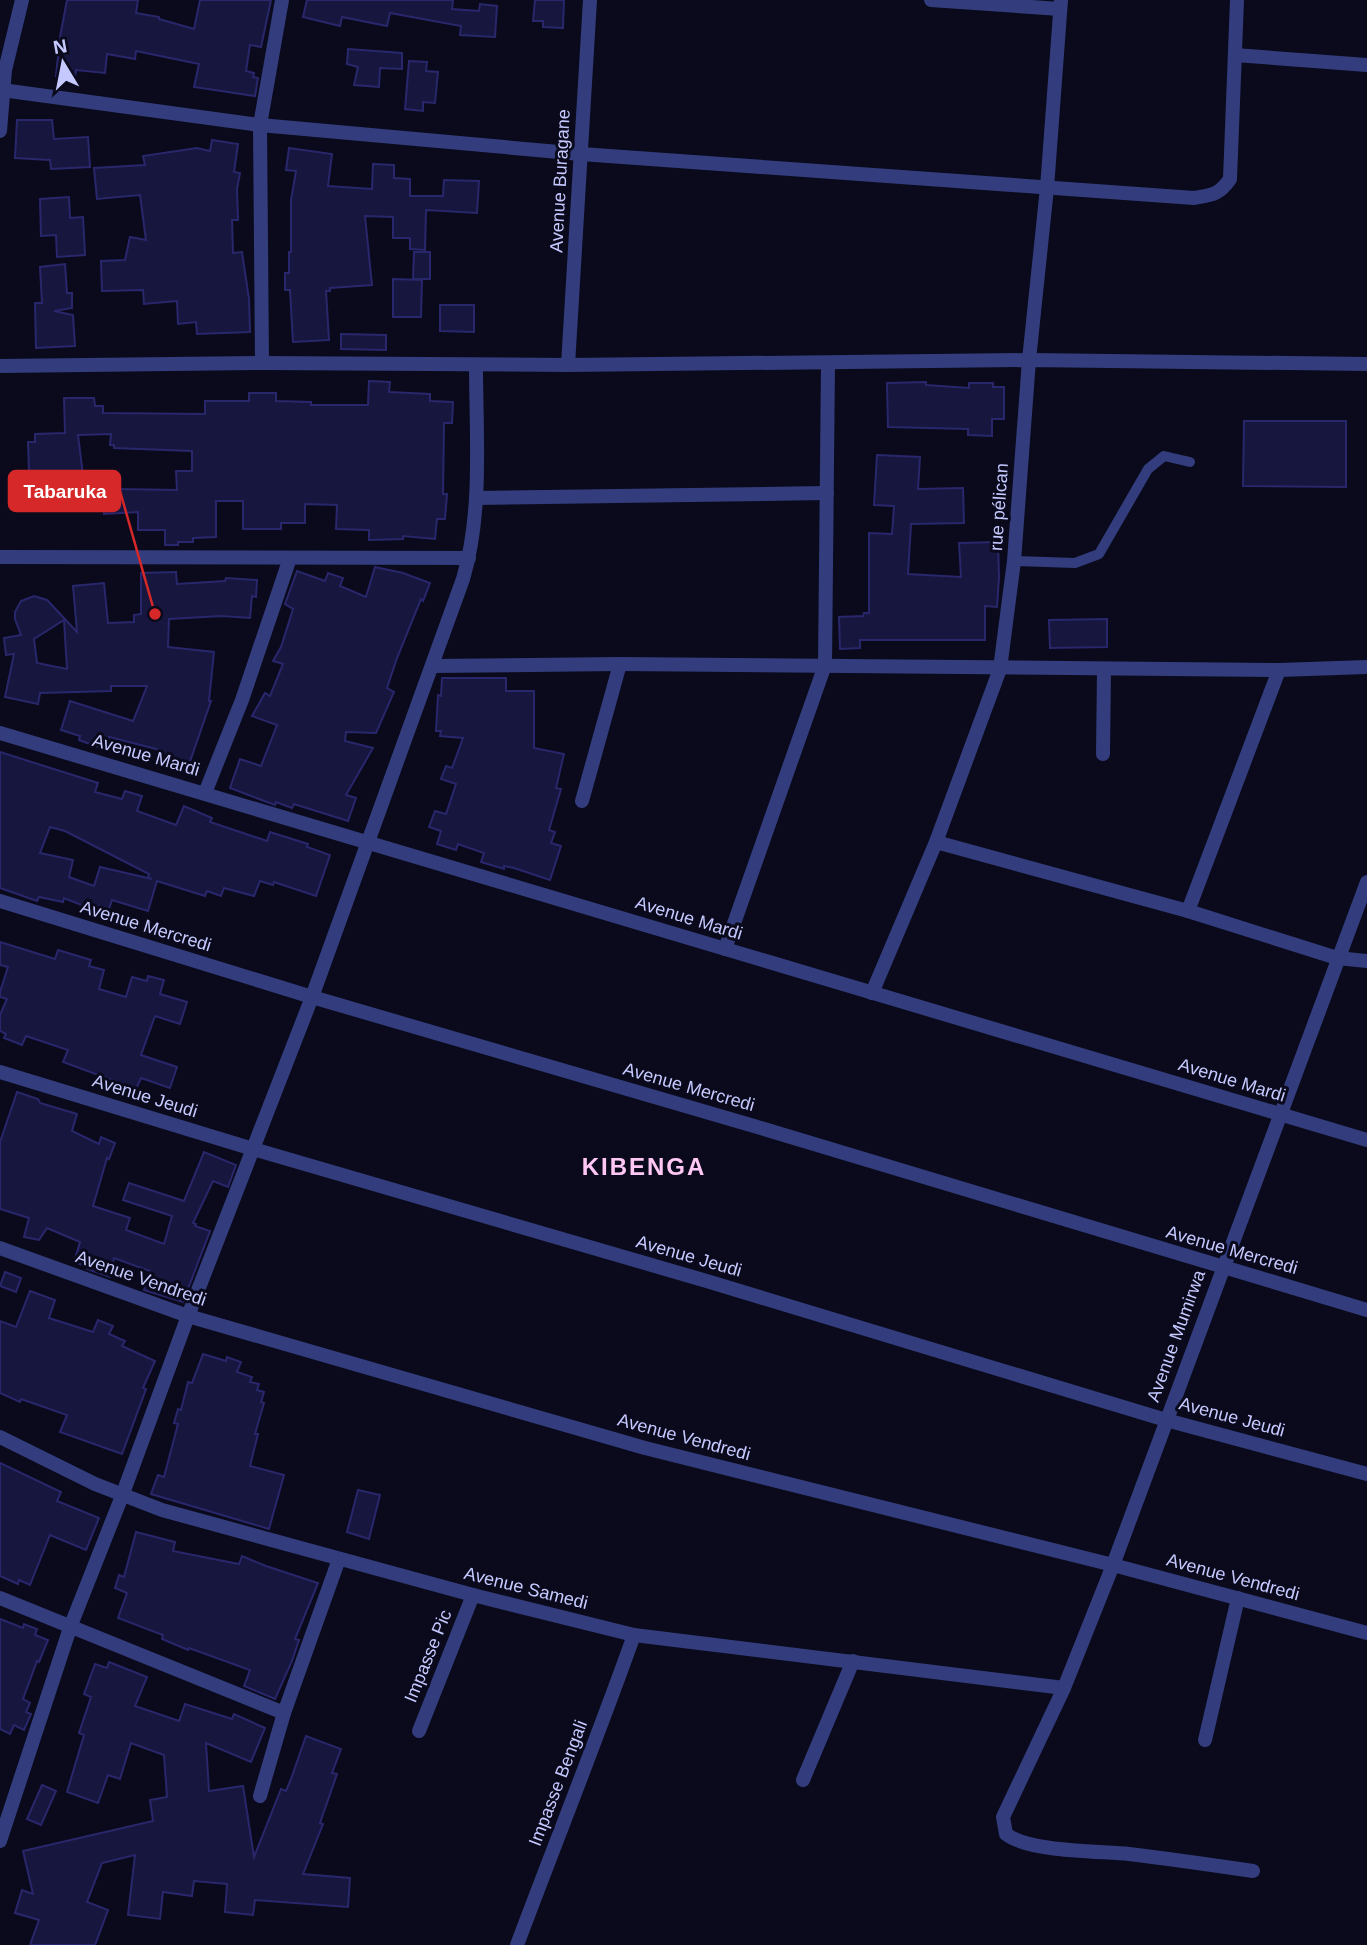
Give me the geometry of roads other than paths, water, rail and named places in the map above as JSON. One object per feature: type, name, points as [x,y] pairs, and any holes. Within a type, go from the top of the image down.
[{"type":"street","points":[[0,131],[2,90],[22,0]]},
{"type":"street","points":[[262,363],[260,125],[282,0]]},
{"type":"street","name":"Avenue Buragane","points":[[568,365],[590,0]]},
{"type":"street","points":[[931,0],[1061,5]]},
{"type":"street","points":[[2,90],[260,125],[581,154],[1194,198],[1223,190],[1230,179],[1237,0]]},
{"type":"street","name":"rue pélican","points":[[872,993],[936,842],[1000,669],[1014,561],[1061,5]]},
{"type":"street","points":[[1235,55],[1367,65]]},
{"type":"street","points":[[0,366],[262,363],[568,365],[1029,360],[1367,365]]},
{"type":"street","points":[[724,949],[825,665],[828,363]]},
{"type":"street","points":[[2,1833],[71,1625],[312,997],[469,558],[476,498],[476,365]]},
{"type":"street","points":[[476,498],[827,493]]},
{"type":"street","points":[[0,556],[469,558]]},
{"type":"street","points":[[205,793],[242,700],[290,558]]},
{"type":"street","points":[[582,802],[620,664]]},
{"type":"street","points":[[432,666],[620,664],[1279,670],[1367,667]]},
{"type":"street","points":[[1103,754],[1104,669]]},
{"type":"street","points":[[1188,911],[1279,670]]},
{"type":"street","name":"Avenue Mardi","points":[[0,733],[1367,1140]]},
{"type":"street","points":[[936,842],[1188,911],[1338,958],[1367,961]]},
{"type":"street","name":"Avenue Mumirwa","points":[[1253,1871],[1130,1854],[1033,1845],[1014,1840],[1006,1834],[1003,1817],[1064,1688],[1113,1565],[1367,883]]},
{"type":"street","name":"Avenue Mercredi","points":[[0,901],[312,997],[1367,1310]]},
{"type":"street","name":"Avenue Jeudi","points":[[0,1072],[1166,1420],[1367,1474]]},
{"type":"street","name":"Avenue Vendredi","points":[[0,1248],[188,1316],[645,1448],[1113,1565],[1367,1633]]},
{"type":"street","name":"Avenue Samedi","points":[[0,1437],[122,1496],[162,1510],[473,1595],[634,1635],[1064,1688]]},
{"type":"street","points":[[260,1796],[285,1713],[339,1559]]},
{"type":"street","name":"Impasse Pic","points":[[419,1731],[473,1595]]},
{"type":"street","points":[[0,1598],[285,1713]]},
{"type":"street","points":[[1205,1740],[1238,1598]]},
{"type":"street","name":"Impasse Bengali","points":[[517,1945],[571,1801],[593,1752],[634,1635]]},
{"type":"street","points":[[803,1780],[853,1661]]},
{"type":"lane","points":[[1014,561],[1075,563],[1099,554],[1148,469],[1164,456],[1190,461]]},
{"type":"place","name":"Tabaruka","points":[[155,614]]},
{"type":"district","name":"KIBENGA","points":[[644,1167]]}]
